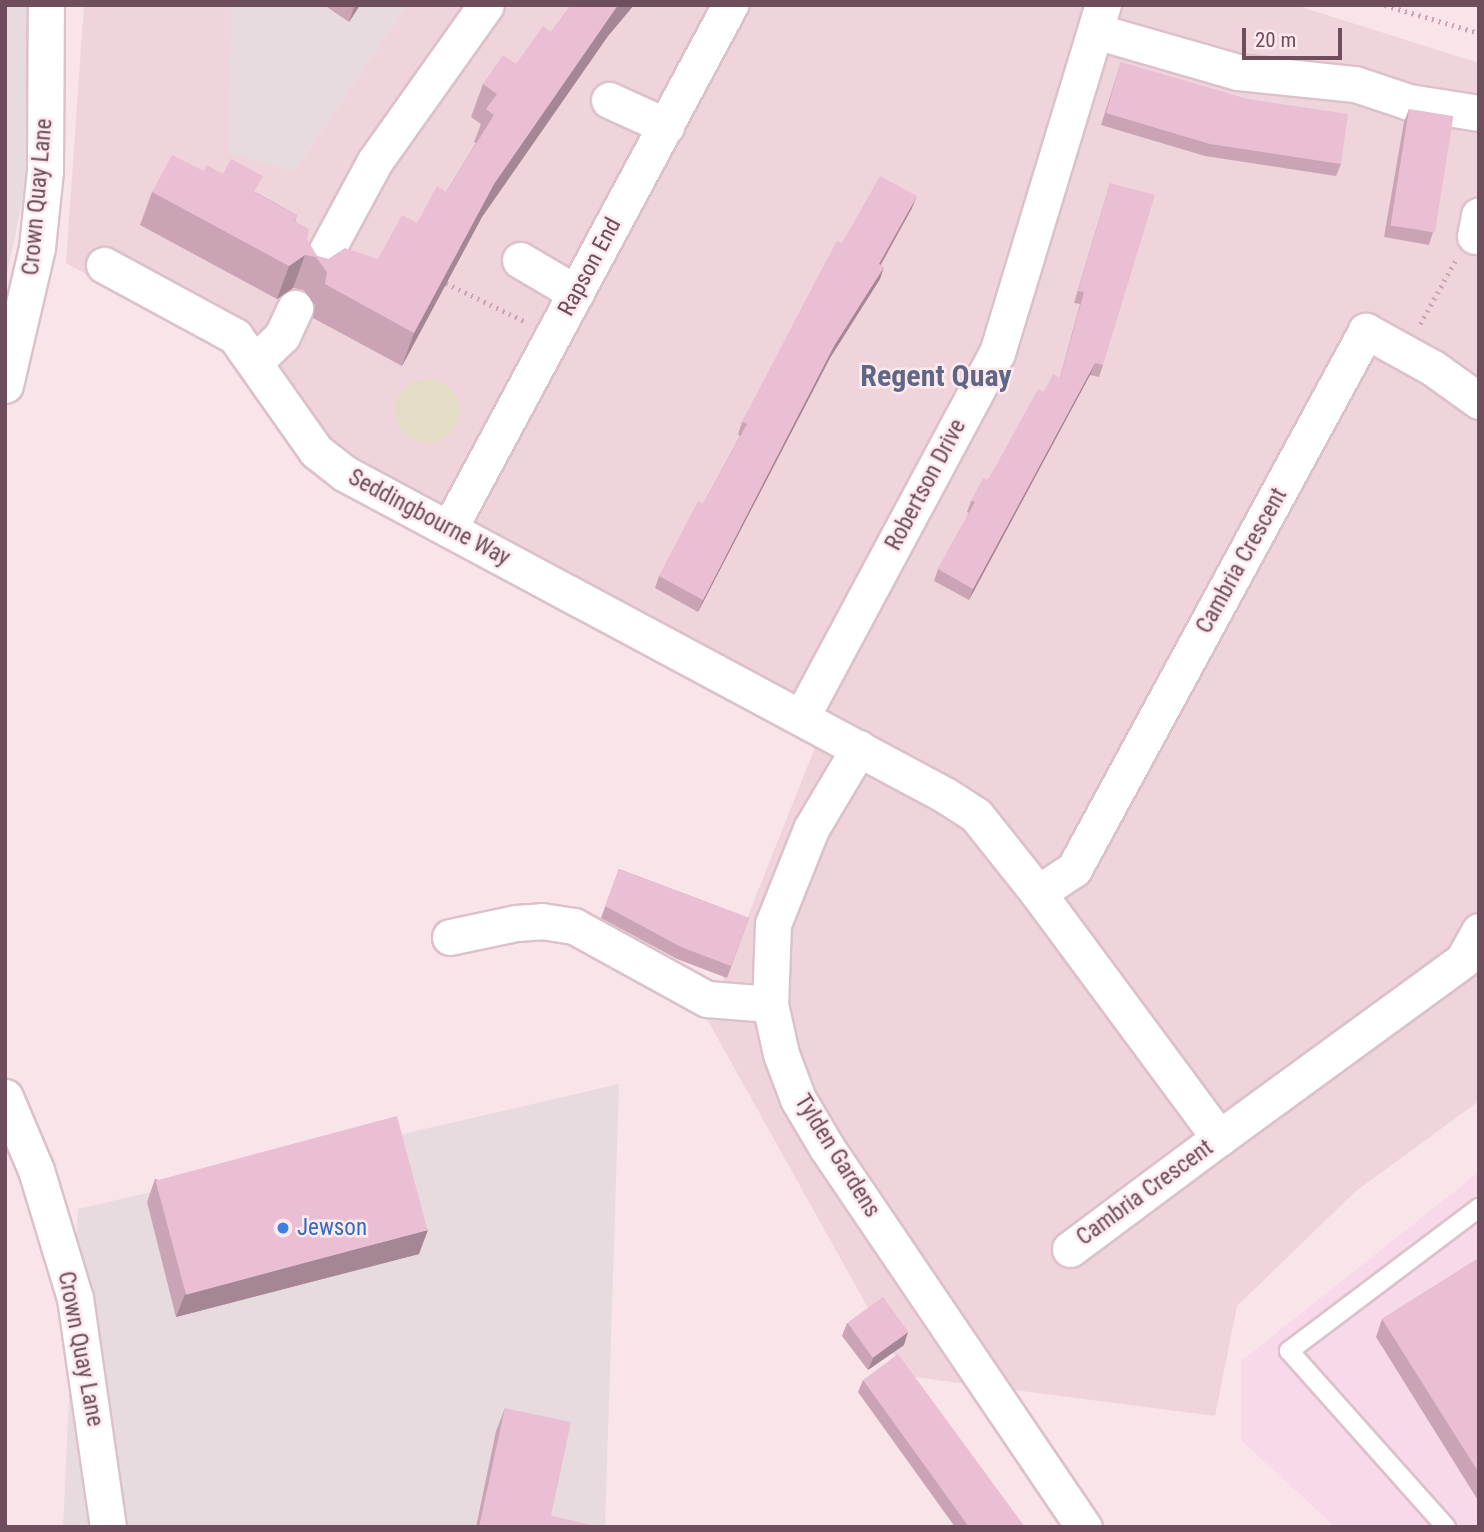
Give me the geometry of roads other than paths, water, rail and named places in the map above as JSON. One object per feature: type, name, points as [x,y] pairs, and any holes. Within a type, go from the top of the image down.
[{"type":"street","name":"Crown Quay Lane","points":[[5,385],[29,298],[39,235],[45,171],[46,5]]},
{"type":"street","points":[[315,272],[375,161],[486,5]]},
{"type":"street","name":"Rapson End","points":[[449,529],[730,5]]},
{"type":"street","points":[[1099,18],[1238,72],[1355,84],[1409,102],[1479,113]]},
{"type":"street","name":"Robertson Drive","points":[[802,716],[997,353],[1099,18]]},
{"type":"street","points":[[609,100],[666,126]]},
{"type":"street","points":[[520,260],[576,293]]},
{"type":"street","name":"Seddingbourne Way","points":[[104,265],[207,317],[235,336],[256,362],[316,451],[344,473],[802,716]]},
{"type":"street","points":[[256,362],[282,336],[295,308]]},
{"type":"street","name":"Cambria Crescent","points":[[1038,893],[1074,869],[1366,331],[1404,352],[1479,401]]},
{"type":"street","name":"Cambria Crescent","points":[[802,716],[976,815],[1038,893],[1219,1138]]},
{"type":"street","name":"Tylden Gardens","points":[[859,748],[788,878],[773,924],[770,1004],[781,1054],[798,1099],[827,1148],[1084,1527]]},
{"type":"street","points":[[450,937],[516,923],[542,921],[573,926],[706,999],[770,1004]]},
{"type":"street","name":"Cambria Crescent","points":[[1070,1249],[1463,960],[1479,931]]},
{"type":"street","name":"Crown Quay Lane","points":[[5,1097],[36,1170],[75,1298],[108,1527]]},
{"type":"lane","points":[[1446,1527],[1289,1351],[1479,1208]]},
{"type":"place","name":"Jewson","points":[[283,1228]]},
{"type":"district","name":"Regent Quay","points":[[936,376]]}]
